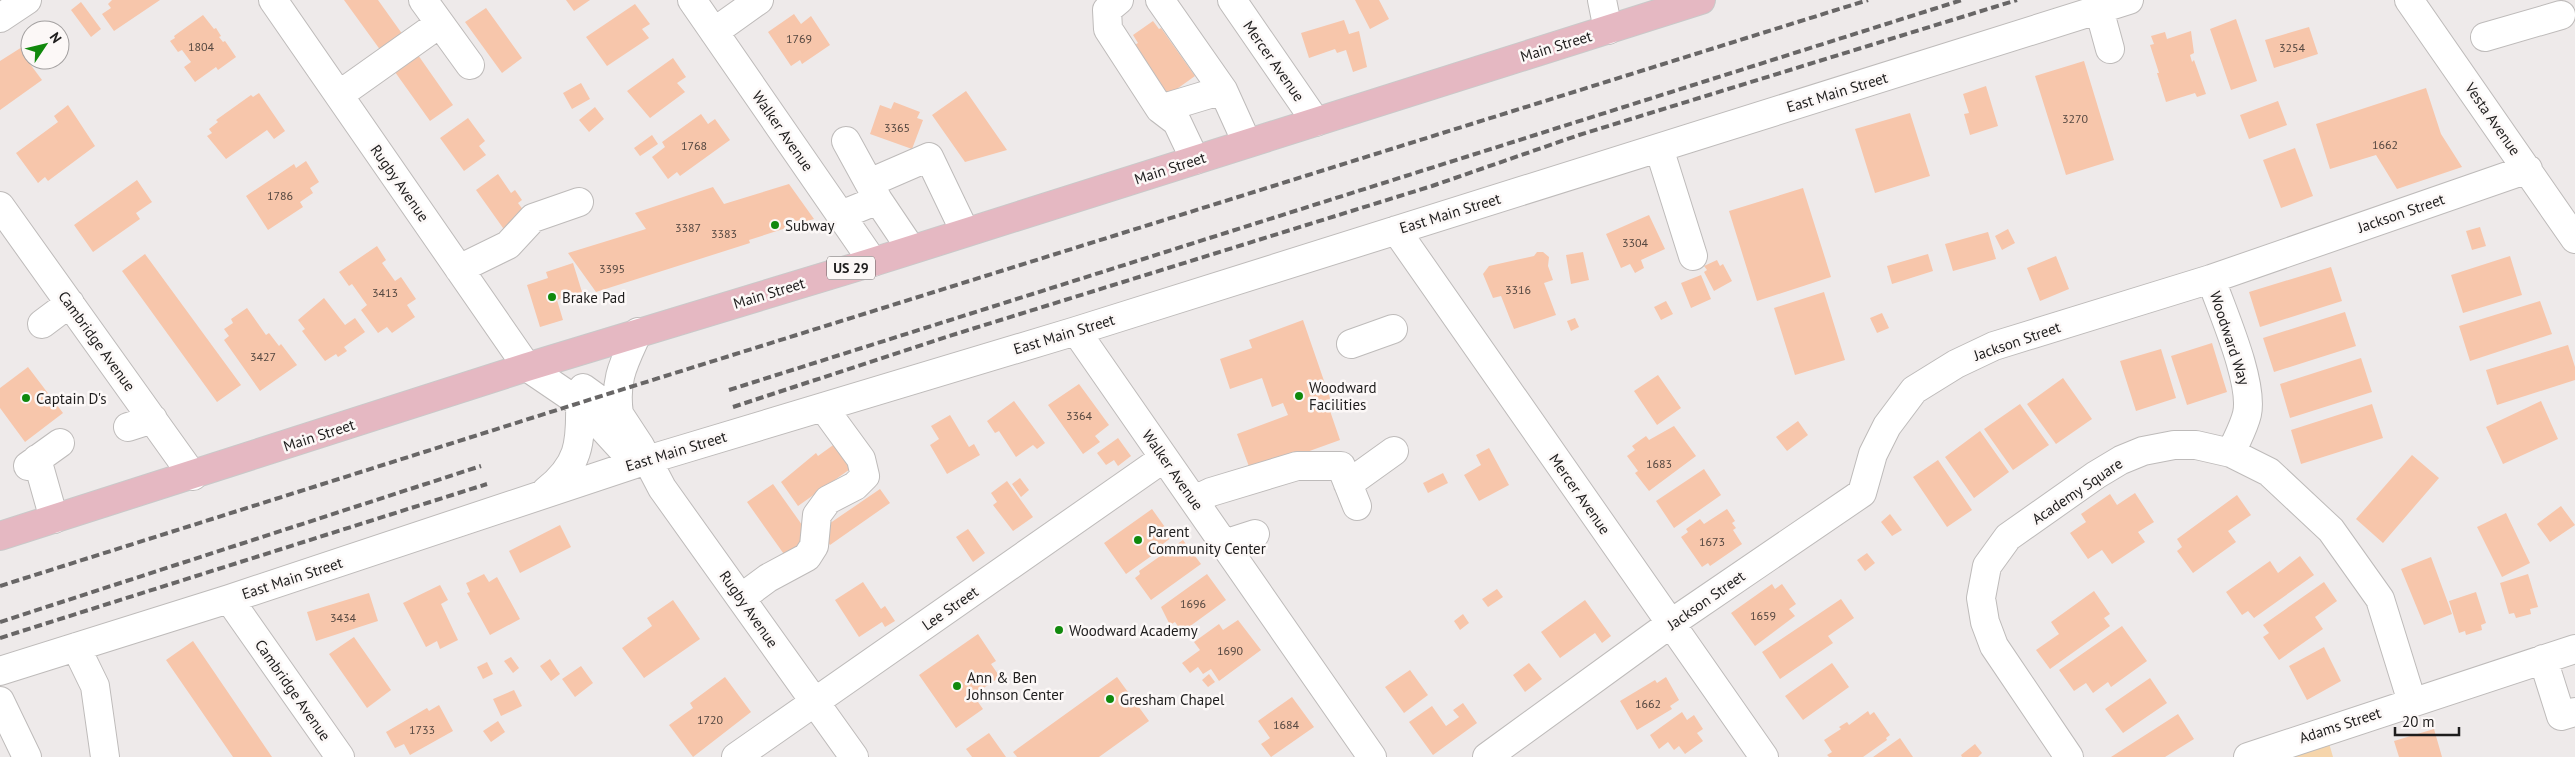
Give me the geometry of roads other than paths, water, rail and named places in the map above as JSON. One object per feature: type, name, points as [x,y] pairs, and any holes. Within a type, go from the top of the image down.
[{"type":"main road","name":"Main Street","points":[[2,533],[193,476],[527,367],[873,262],[1696,1]]},
{"type":"street","points":[[0,18],[26,0]]},
{"type":"street","name":"Rugby Avenue","points":[[273,0],[527,367],[580,403],[623,450],[647,460]]},
{"type":"street","points":[[423,0],[470,65]]},
{"type":"street","name":"Walker Avenue","points":[[692,0],[873,262]]},
{"type":"street","points":[[714,32],[759,0]]},
{"type":"street","points":[[1120,0],[1107,10],[1108,29],[1160,109],[1177,122],[1195,160]]},
{"type":"street","points":[[1160,0],[1223,90],[1247,143]]},
{"type":"street","name":"Mercer Avenue","points":[[1232,0],[1316,122]]},
{"type":"street","points":[[1602,0],[1608,30]]},
{"type":"street","name":"East Main Street","points":[[0,671],[229,598],[647,460],[1076,331],[1659,148],[1715,140],[1784,119],[2129,0]]},
{"type":"street","name":"Vesta Avenue","points":[[2409,0],[2575,239]]},
{"type":"street","points":[[2099,10],[2110,49]]},
{"type":"street","points":[[2485,37],[2561,15]]},
{"type":"street","points":[[339,95],[439,24]]},
{"type":"street","points":[[1160,109],[1223,90]]},
{"type":"street","points":[[846,140],[874,192],[911,250]]},
{"type":"street","points":[[1659,148],[1694,256]]},
{"type":"street","points":[[841,215],[929,157],[965,232]]},
{"type":"street","name":"Jackson Street","points":[[1487,757],[1670,624],[1862,493],[1873,454],[1887,426],[1914,390],[1956,364],[1994,346],[2212,279],[2528,169]]},
{"type":"street","points":[[459,269],[508,245],[533,218],[579,202]]},
{"type":"street","name":"Cambridge Avenue","points":[[0,206],[70,303],[140,423],[193,476]]},
{"type":"street","name":"Mercer Avenue","points":[[1396,230],[1764,757]]},
{"type":"street","name":"Woodward Way","points":[[2212,279],[2245,376],[2248,394],[2247,414],[2231,453]]},
{"type":"street","points":[[42,324],[70,303]]},
{"type":"street","points":[[1351,344],[1393,330]]},
{"type":"street","name":"Walker Avenue","points":[[1076,331],[1372,757]]},
{"type":"street","points":[[618,414],[616,391],[621,372],[638,332]]},
{"type":"street","name":"Rugby Avenue","points":[[527,367],[558,372],[574,381],[618,414],[662,488],[854,757]]},
{"type":"street","points":[[543,494],[561,479],[576,457],[581,429],[580,403]]},
{"type":"street","points":[[741,598],[768,578],[807,557],[814,546],[817,515],[828,500],[855,486],[865,476],[861,459],[823,407]]},
{"type":"street","points":[[54,519],[32,463],[60,443]]},
{"type":"street","name":"Academy Square","points":[[2069,757],[1994,646],[1985,622],[1981,598],[1987,566],[2008,538],[2121,460],[2143,451],[2174,445],[2196,445],[2231,453],[2269,472],[2331,530],[2380,599],[2412,702]]},
{"type":"street","points":[[1194,500],[1211,492],[1297,466],[1341,466],[1352,495],[1394,452]]},
{"type":"street","name":"Lee Street","points":[[736,757],[1164,458]]},
{"type":"street","points":[[1224,544],[1255,534]]},
{"type":"street","name":"Cambridge Avenue","points":[[229,598],[340,757]]},
{"type":"street","points":[[76,647],[95,686],[105,757]]},
{"type":"street","name":"Adams Street","points":[[2248,757],[2575,649]]},
{"type":"street","points":[[2543,659],[2562,716],[2575,712]]},
{"type":"street","points":[[0,701],[27,757]]},
{"type":"railway","points":[[0,586],[1868,0]]},
{"type":"railway","points":[[729,390],[1962,0]]},
{"type":"railway","points":[[733,407],[946,337],[1432,186],[1579,135],[2017,0]]},
{"type":"railway","points":[[0,622],[481,466]]},
{"type":"railway","points":[[0,638],[487,484]]},
{"type":"place","name":"Subway","points":[[775,225]]},
{"type":"place","name":"Brake Pad","points":[[552,297]]},
{"type":"place","name":"Woodward Facilities","points":[[1299,396]]},
{"type":"place","name":"Captain D's","points":[[26,398]]},
{"type":"place","name":"Parent Community Center","points":[[1138,540]]},
{"type":"place","name":"Woodward Academy","points":[[1059,630]]},
{"type":"place","name":"Ann & Ben Johnson Center","points":[[957,686]]},
{"type":"place","name":"Gresham Chapel","points":[[1110,699]]}]
